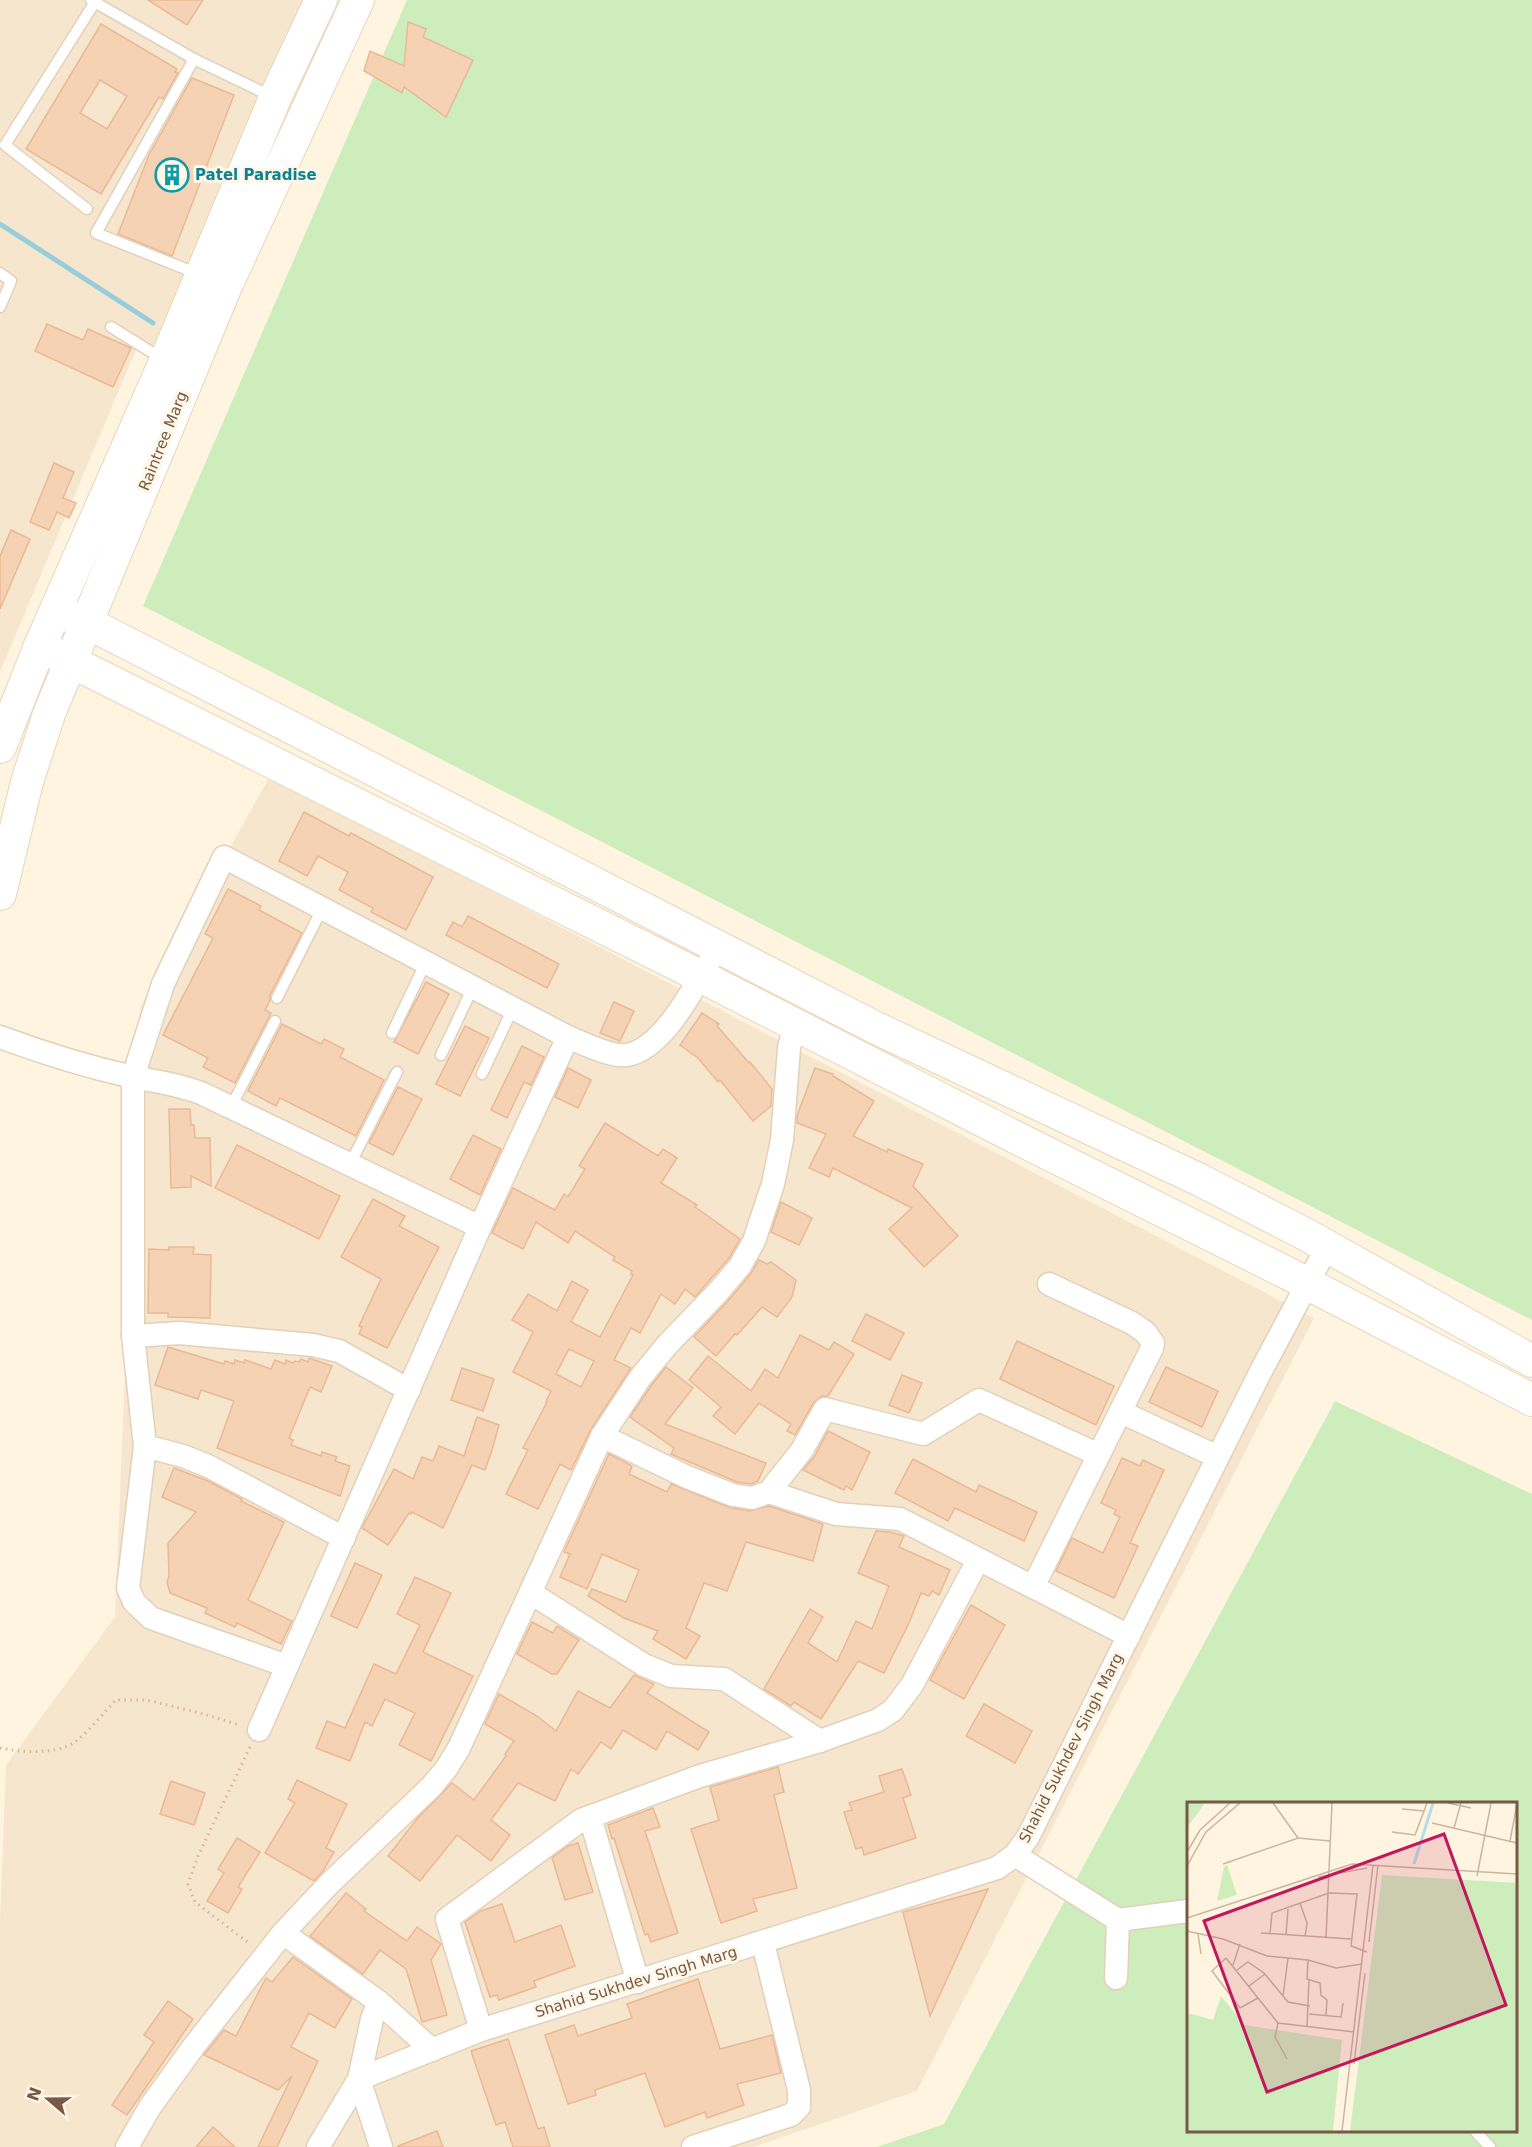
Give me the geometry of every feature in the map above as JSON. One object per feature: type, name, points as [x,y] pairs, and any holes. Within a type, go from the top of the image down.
[{"type":"main road","name":"Raintree Marg","points":[[214,281],[280,87],[321,0]]},
{"type":"main road","name":"Raintree Marg","points":[[3,730],[57,612],[87,536],[214,281],[316,90],[358,0]]},
{"type":"main road","points":[[280,87],[316,90]]},
{"type":"main road","name":"Raintree Marg","points":[[0,894],[37,746],[88,623],[178,356]]},
{"type":"main road","points":[[57,612],[88,623],[867,1023],[1200,1180],[1316,1240],[1532,1361]]},
{"type":"main road","points":[[40,646],[985,1121],[1295,1288],[1532,1400]]},
{"type":"main road","points":[[842,1048],[867,1023]]},
{"type":"main road","points":[[1013,1136],[1033,1101]]},
{"type":"main road","points":[[1295,1288],[1316,1240]]},
{"type":"street","points":[[287,1666],[162,1622],[142,1611],[134,1602],[128,1588],[145,1446],[133,1336],[133,1077],[164,984],[224,857],[568,1037],[603,1051],[624,1055],[645,1049],[668,1027],[718,947]]},
{"type":"street","points":[[127,2147],[150,2108],[182,2064],[283,1933],[330,1883],[431,1787],[446,1769],[471,1724],[602,1436],[640,1378],[667,1345],[740,1266],[754,1241],[773,1184],[782,1140],[789,1048],[795,1024]]},
{"type":"street","points":[[0,1037],[51,1055],[133,1077],[178,1085],[201,1093],[480,1227]]},
{"type":"street","points":[[259,1730],[480,1227],[568,1037]]},
{"type":"street","points":[[1033,1587],[1122,1412],[1153,1343],[1145,1332],[1132,1323],[1049,1284]]},
{"type":"street","name":"Shahid Sukhdev Singh Marg","points":[[359,2079],[481,2031],[997,1868],[1015,1855],[1028,1837],[1262,1369],[1295,1288]]},
{"type":"street","points":[[133,1336],[179,1333],[313,1345],[339,1351],[409,1390]]},
{"type":"street","points":[[602,1436],[650,1461],[733,1495],[752,1498],[769,1492],[802,1450],[825,1408],[923,1434],[979,1400],[1100,1455]]},
{"type":"street","points":[[1122,1412],[1218,1457]]},
{"type":"street","points":[[145,1446],[183,1456],[208,1466],[344,1538]]},
{"type":"street","points":[[769,1492],[836,1514],[900,1520],[1129,1636]]},
{"type":"street","points":[[481,2031],[447,1919],[581,1820],[700,1776],[820,1741],[878,1720],[893,1710],[903,1699],[978,1560]]},
{"type":"street","points":[[531,1593],[644,1665],[671,1676],[724,1678],[820,1741]]},
{"type":"street","points":[[590,1816],[638,1982]]},
{"type":"street","points":[[1015,1855],[1118,1920],[1187,1911]]},
{"type":"street","points":[[1116,1978],[1118,1920]]},
{"type":"street","points":[[283,1933],[379,2002],[432,2050]]},
{"type":"street","points":[[693,2147],[791,2115],[799,2107],[799,2090],[763,1943]]},
{"type":"street","points":[[318,2147],[359,2079],[372,2019],[379,2002]]},
{"type":"street","points":[[359,2079],[381,2147]]},
{"type":"lane","points":[[87,209],[5,145],[93,1],[194,59],[280,87]]},
{"type":"lane","points":[[194,59],[96,233],[214,281]]},
{"type":"lane","points":[[0,273],[11,281],[0,307]]},
{"type":"lane","points":[[111,327],[178,356]]},
{"type":"lane","points":[[277,998],[322,909]]},
{"type":"lane","points":[[392,1033],[426,962]]},
{"type":"lane","points":[[441,1055],[473,987]]},
{"type":"lane","points":[[482,1074],[513,1008]]},
{"type":"lane","points":[[231,1107],[275,1021]]},
{"type":"lane","points":[[350,1164],[397,1072]]},
{"type":"lane","points":[[1476,2132],[1490,2147]]},
{"type":"path","points":[[0,1748],[18,1752],[51,1750],[73,1744],[116,1700],[147,1700],[259,1730],[198,1856],[188,1884],[195,1902],[266,1955]]},
{"type":"shaded area","points":[[0,0],[310,0],[161,347],[138,345],[0,672]]},
{"type":"shaded area","points":[[270,776],[1314,1318],[917,2091],[753,2147],[0,2147],[0,1923],[6,1765],[115,1617],[140,1008]]},
{"type":"green space","points":[[407,0],[1532,0],[1532,1320],[143,606]]},
{"type":"green space","points":[[1335,1401],[1532,1494],[1532,2147],[877,2147],[944,2124]]},
{"type":"building","points":[[148,0],[203,0],[187,25]]},
{"type":"building","points":[[408,22],[426,29],[423,37],[473,60],[446,117],[404,87],[402,93],[364,71],[370,51],[404,66]]},
{"type":"building","points":[[101,24],[177,69],[175,72],[178,73],[163,99],[159,97],[101,194],[26,149]],"holes":[[[100,80],[127,96],[107,129],[80,113]]]},
{"type":"building","name":"Patel Paradise","points":[[192,78],[234,95],[172,256],[118,234],[149,155]]},
{"type":"building","points":[[47,324],[83,340],[88,329],[131,348],[113,387],[35,351]]},
{"type":"building","points":[[54,463],[74,472],[63,498],[76,503],[69,518],[57,512],[49,530],[30,522]]},
{"type":"building","points":[[11,530],[30,539],[0,609],[0,556]]},
{"type":"building","points":[[304,812],[349,836],[351,833],[433,877],[406,930],[371,912],[373,908],[339,890],[348,872],[318,856],[307,876],[279,861]]},
{"type":"building","points":[[228,889],[261,906],[259,910],[302,933],[270,995],[265,1010],[271,1013],[235,1083],[203,1067],[208,1058],[163,1035],[213,938],[205,934]]},
{"type":"building","points":[[468,916],[559,964],[547,988],[446,935],[453,922],[462,927]]},
{"type":"building","points":[[426,982],[449,994],[418,1054],[394,1042]]},
{"type":"building","points":[[614,1002],[634,1011],[620,1041],[600,1033]]},
{"type":"building","points":[[702,1013],[719,1024],[717,1026],[772,1089],[771,1106],[753,1121],[720,1080],[718,1082],[698,1058],[680,1045]]},
{"type":"building","points":[[282,1024],[321,1044],[324,1039],[344,1049],[340,1057],[384,1080],[356,1136],[280,1098],[276,1106],[248,1091]]},
{"type":"building","points":[[465,1026],[489,1038],[460,1096],[436,1084]]},
{"type":"building","points":[[522,1046],[544,1057],[531,1085],[524,1082],[507,1118],[491,1110]]},
{"type":"building","points":[[568,1068],[591,1080],[578,1108],[555,1097]]},
{"type":"building","points":[[815,1068],[833,1074],[874,1101],[853,1136],[887,1152],[888,1149],[923,1164],[913,1186],[958,1236],[924,1267],[889,1229],[912,1208],[833,1168],[829,1177],[809,1168],[826,1134],[797,1123],[797,1116]]},
{"type":"building","points":[[398,1087],[422,1099],[393,1155],[369,1143]]},
{"type":"building","points":[[169,1109],[190,1109],[195,1138],[210,1138],[211,1186],[191,1176],[191,1187],[171,1188]]},
{"type":"building","points":[[605,1123],[658,1156],[663,1149],[677,1158],[661,1183],[697,1205],[695,1207],[740,1239],[729,1258],[695,1297],[685,1289],[675,1304],[661,1294],[640,1333],[631,1328],[614,1360],[631,1368],[591,1429],[571,1470],[560,1464],[538,1509],[506,1494],[528,1450],[523,1448],[551,1391],[513,1372],[533,1332],[512,1320],[528,1294],[557,1311],[572,1281],[588,1290],[571,1322],[600,1337],[633,1275],[632,1271],[613,1260],[615,1257],[575,1231],[568,1243],[536,1222],[523,1249],[492,1233],[513,1188],[555,1210],[564,1194],[568,1197],[585,1169],[579,1166]],"holes":[[[569,1349],[594,1361],[581,1387],[556,1374]]]},
{"type":"building","points":[[473,1135],[501,1149],[480,1195],[450,1179]]},
{"type":"building","points":[[237,1145],[340,1196],[319,1239],[215,1188]]},
{"type":"building","points":[[373,1199],[405,1216],[399,1226],[439,1247],[387,1348],[359,1334],[362,1327],[359,1326],[381,1279],[341,1257]]},
{"type":"building","points":[[781,1202],[812,1218],[799,1245],[771,1232]]},
{"type":"building","points":[[169,1247],[194,1247],[193,1254],[211,1255],[210,1318],[168,1317],[168,1313],[148,1313],[149,1249],[169,1250]]},
{"type":"building","points":[[759,1260],[767,1264],[771,1262],[796,1280],[792,1297],[777,1317],[762,1307],[716,1356],[694,1337],[750,1275]]},
{"type":"building","points":[[866,1314],[904,1333],[890,1360],[852,1341]]},
{"type":"building","points":[[800,1335],[829,1350],[834,1342],[854,1354],[828,1396],[822,1396],[814,1402],[795,1435],[787,1431],[791,1424],[759,1403],[735,1434],[713,1416],[721,1407],[689,1380],[708,1356],[751,1391],[765,1369],[778,1378]]},
{"type":"building","points":[[1017,1341],[1114,1386],[1096,1425],[1000,1379]]},
{"type":"building","points":[[168,1347],[224,1364],[225,1361],[234,1364],[235,1360],[244,1363],[245,1360],[271,1369],[275,1360],[285,1364],[286,1360],[293,1363],[301,1359],[308,1362],[309,1358],[332,1366],[321,1392],[310,1387],[289,1438],[293,1440],[291,1445],[321,1456],[322,1452],[337,1457],[335,1461],[350,1466],[340,1496],[217,1448],[234,1401],[201,1390],[198,1399],[155,1385]]},
{"type":"building","points":[[666,1367],[693,1388],[665,1424],[766,1463],[758,1481],[751,1484],[737,1482],[671,1454],[674,1448],[630,1417]]},
{"type":"building","points":[[1166,1367],[1218,1391],[1202,1427],[1149,1402]]},
{"type":"building","points":[[462,1368],[494,1379],[483,1411],[451,1400]]},
{"type":"building","points":[[902,1375],[922,1383],[909,1413],[889,1405]]},
{"type":"building","points":[[477,1417],[499,1425],[492,1450],[485,1470],[472,1465],[443,1528],[412,1512],[409,1513],[388,1545],[362,1528],[394,1469],[413,1479],[422,1457],[433,1461],[439,1446],[464,1456]]},
{"type":"building","points":[[828,1431],[870,1452],[852,1490],[846,1486],[844,1490],[803,1470],[814,1457]]},
{"type":"building","points":[[609,1454],[632,1466],[629,1474],[667,1492],[671,1484],[731,1508],[750,1511],[769,1506],[823,1524],[813,1561],[746,1542],[727,1591],[704,1583],[686,1628],[700,1636],[686,1659],[653,1639],[658,1631],[624,1618],[588,1596],[592,1589],[626,1602],[639,1570],[602,1554],[587,1589],[560,1577],[570,1554],[564,1552]]},
{"type":"building","points":[[1122,1458],[1140,1466],[1143,1460],[1164,1470],[1130,1543],[1138,1546],[1114,1598],[1056,1571],[1072,1538],[1103,1553],[1120,1517],[1114,1514],[1116,1510],[1101,1503]]},
{"type":"building","points":[[913,1459],[976,1492],[979,1485],[1037,1512],[1024,1541],[955,1508],[948,1521],[895,1493]]},
{"type":"building","points":[[174,1468],[208,1481],[242,1499],[241,1501],[284,1522],[248,1600],[292,1621],[281,1644],[237,1623],[235,1627],[205,1613],[207,1608],[170,1593],[167,1582],[169,1576],[168,1543],[196,1512],[162,1497]]},
{"type":"building","points":[[876,1531],[904,1536],[899,1547],[950,1570],[939,1595],[932,1591],[929,1596],[921,1593],[884,1673],[858,1661],[821,1719],[794,1702],[791,1706],[764,1689],[810,1609],[823,1617],[808,1643],[837,1662],[856,1621],[872,1629],[889,1586],[858,1573]]},
{"type":"building","points":[[355,1563],[382,1575],[357,1628],[331,1616]]},
{"type":"building","points":[[415,1577],[451,1593],[423,1652],[473,1676],[431,1761],[399,1745],[415,1713],[385,1699],[372,1726],[365,1722],[350,1761],[316,1748],[327,1721],[345,1728],[374,1664],[396,1674],[420,1625],[397,1614]]},
{"type":"building","points":[[971,1605],[1005,1625],[964,1699],[930,1680]]},
{"type":"building","points":[[532,1622],[553,1633],[557,1626],[579,1640],[557,1674],[552,1674],[517,1654]]},
{"type":"building","points":[[634,1675],[654,1684],[647,1693],[709,1732],[698,1750],[667,1731],[656,1750],[623,1730],[611,1749],[601,1742],[578,1774],[571,1769],[555,1801],[518,1783],[491,1820],[510,1835],[491,1861],[457,1835],[420,1881],[388,1856],[417,1819],[452,1783],[474,1800],[506,1756],[505,1754],[514,1741],[485,1724],[499,1694],[537,1716],[556,1731],[578,1691],[610,1708]]},
{"type":"building","points":[[984,1704],[1032,1731],[1015,1763],[966,1736]]},
{"type":"building","points":[[778,1767],[784,1792],[774,1795],[797,1888],[753,1899],[757,1911],[721,1923],[691,1829],[719,1820],[710,1787]]},
{"type":"building","points":[[902,1769],[911,1795],[903,1798],[916,1838],[864,1855],[862,1847],[856,1849],[844,1812],[852,1810],[849,1803],[884,1792],[879,1776]]},
{"type":"building","points":[[297,1780],[347,1804],[326,1848],[334,1852],[314,1881],[265,1853],[295,1803],[288,1799]]},
{"type":"building","points":[[171,1781],[205,1793],[194,1825],[160,1814]]},
{"type":"building","points":[[653,1808],[660,1827],[645,1831],[678,1933],[651,1942],[648,1934],[645,1935],[608,1825]]},
{"type":"building","points":[[237,1838],[260,1852],[238,1887],[242,1889],[228,1913],[207,1901],[224,1873],[218,1869]]},
{"type":"building","points":[[578,1843],[593,1892],[565,1900],[552,1858],[568,1846]]},
{"type":"building","points":[[988,1889],[930,2016],[903,1912]]},
{"type":"building","points":[[346,1893],[366,1909],[364,1911],[407,1941],[417,1927],[441,1944],[431,1960],[447,2015],[422,2022],[406,1969],[380,1950],[363,1974],[310,1936]]},
{"type":"building","points":[[502,1904],[515,1942],[561,1925],[575,1966],[534,1981],[536,1987],[499,2000],[497,1995],[490,1997],[465,1922],[481,1911]]},
{"type":"building","points":[[293,1957],[352,1999],[335,2028],[309,2013],[291,2047],[318,2061],[277,2147],[258,2147],[292,2076],[278,2090],[204,2055],[224,2030],[236,2036],[266,1978],[272,1982]]},
{"type":"building","points":[[698,1979],[720,2049],[772,2035],[781,2073],[737,2084],[744,2105],[707,2118],[705,2112],[665,2127],[645,2073],[595,2090],[596,2095],[568,2104],[545,2035],[574,2025],[578,2036],[632,2018],[627,2004]]},
{"type":"building","points":[[168,2001],[193,2019],[127,2115],[112,2105],[154,2042],[144,2035]]},
{"type":"building","points":[[508,2039],[538,2129],[544,2127],[550,2147],[513,2147],[505,2122],[496,2125],[471,2051]]},
{"type":"building","points":[[213,2127],[235,2147],[196,2147]]},
{"type":"building","points":[[437,2131],[443,2147],[398,2146]]},
{"type":"waterway","points":[[0,224],[153,323]]},
{"type":"place","name":"Patel Paradise","points":[[172,175]]}]
